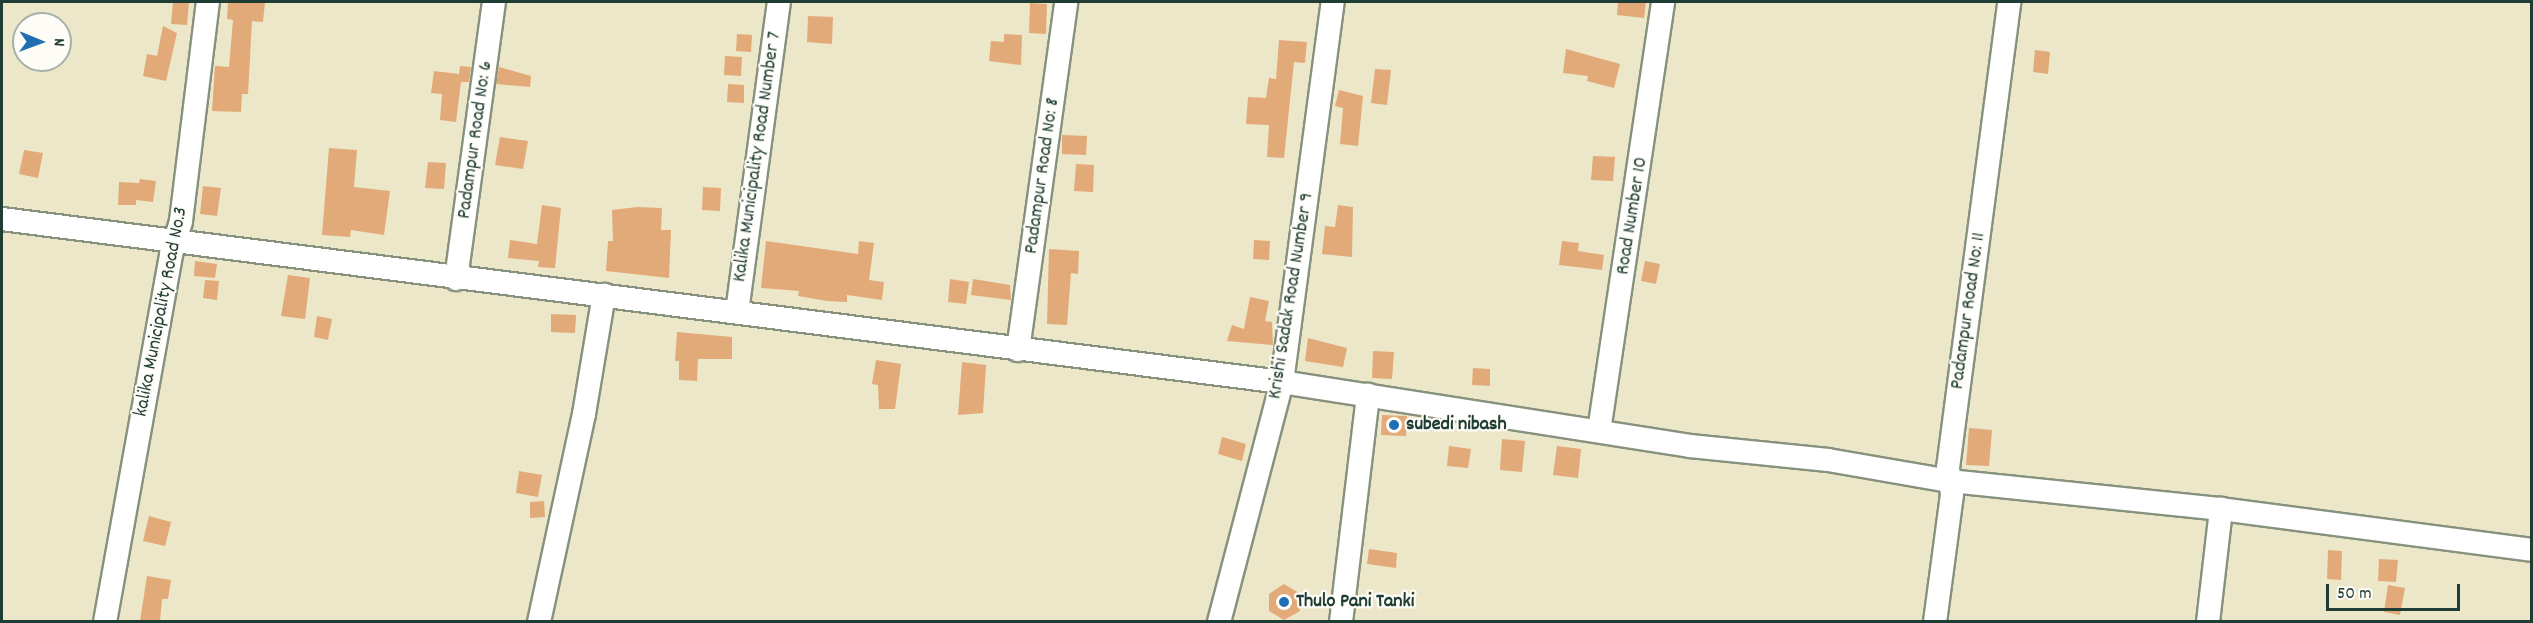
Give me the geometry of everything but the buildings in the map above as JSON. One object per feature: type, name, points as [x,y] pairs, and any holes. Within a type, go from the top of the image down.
[{"type":"street","name":"kalika Municipality Road No.3","points":[[105,621],[175,241],[181,221],[208,2]]},
{"type":"street","name":"Padampur Road No: 6","points":[[456,279],[494,2]]},
{"type":"street","name":"Kalika Municipality Road Number 7","points":[[737,312],[779,2]]},
{"type":"street","name":"Padampur Road No: 8","points":[[1018,350],[1066,2]]},
{"type":"street","name":"Krishi Sadak Road Number 9","points":[[1219,621],[1282,382],[1333,2]]},
{"type":"street","name":"Road Number 10","points":[[1599,431],[1663,2]]},
{"type":"street","name":"Padampur Road No: 11","points":[[1935,621],[1950,481],[1948,468],[2009,2]]},
{"type":"street","points":[[2,219],[456,279],[604,295],[1018,350],[1282,382],[1599,431],[1950,481],[2221,509],[2532,550]]},
{"type":"street","points":[[539,621],[584,414],[604,295]]},
{"type":"street","points":[[1341,621],[1368,395]]},
{"type":"street","points":[[2208,621],[2221,509]]},
{"type":"place","name":"subedi nibash","points":[[1394,425]]},
{"type":"place","name":"Thulo Pani Tanki","points":[[1284,602]]}]
